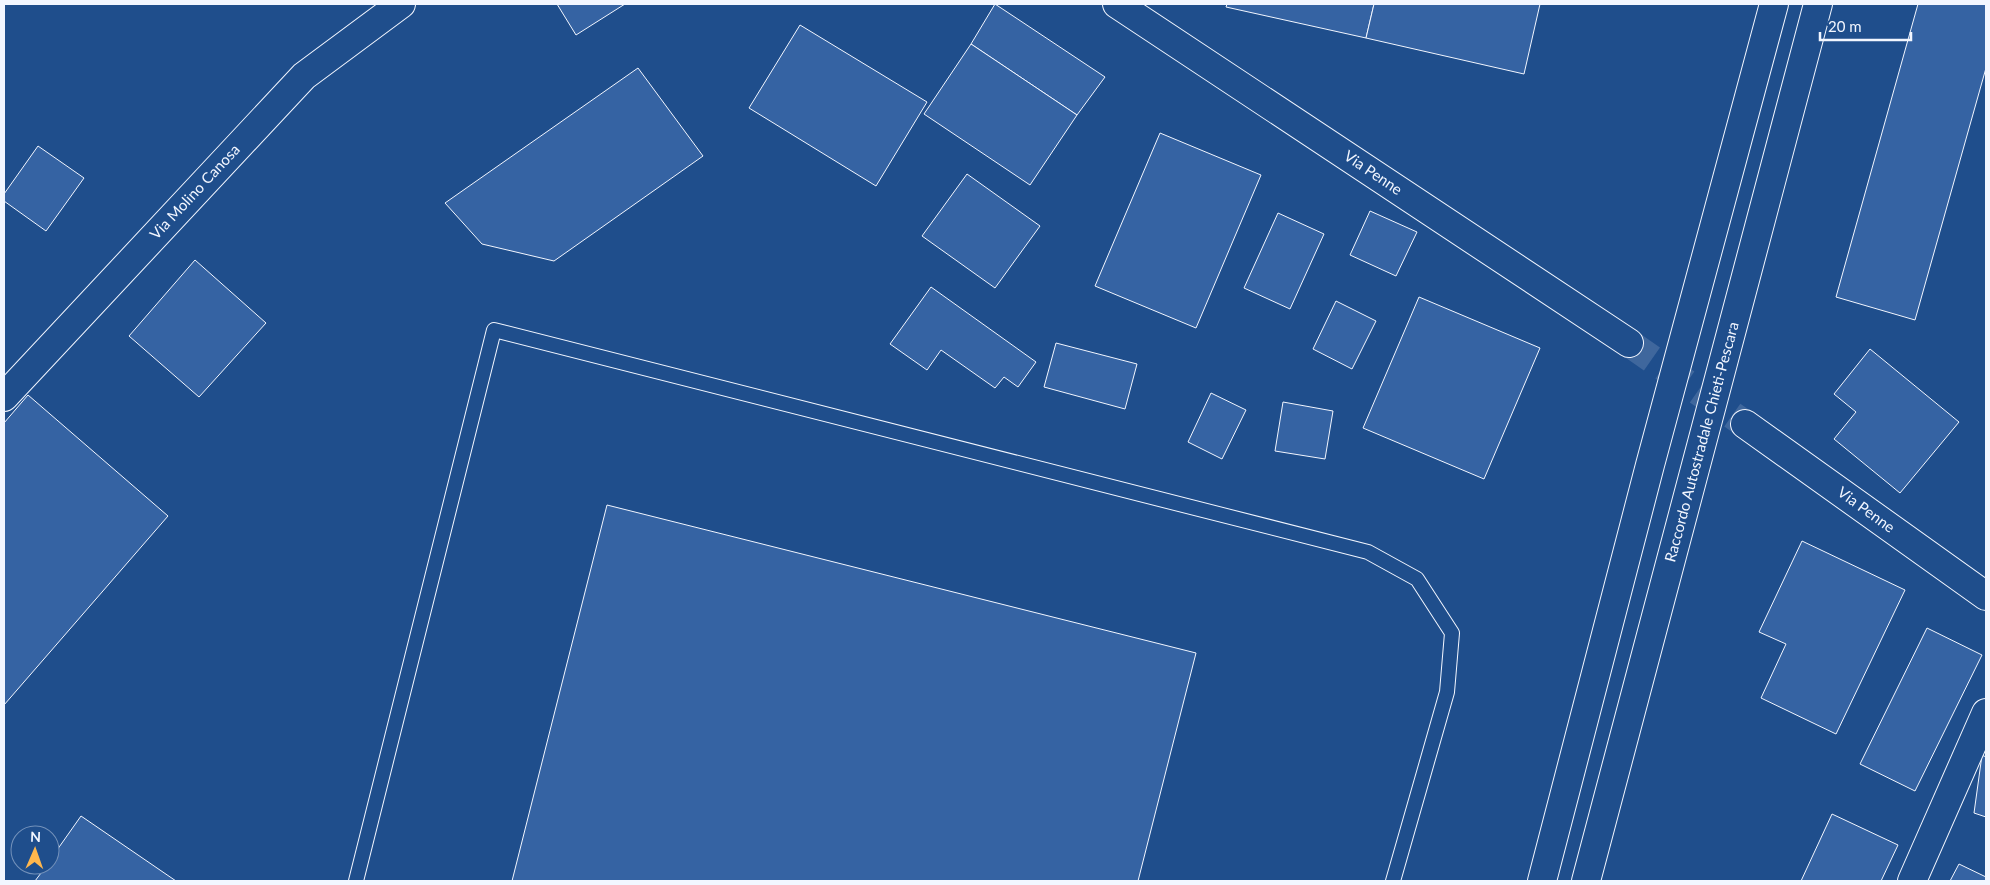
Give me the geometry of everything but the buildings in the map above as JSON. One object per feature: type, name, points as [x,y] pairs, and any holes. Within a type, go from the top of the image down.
[{"type":"main road","name":"Via Molino Canosa","points":[[4,397],[304,76],[401,4]]},
{"type":"main road","name":"Via Penne","points":[[1118,4],[1630,343]]},
{"type":"main road","points":[[1542,881],[1774,4]]},
{"type":"main road","name":"Raccordo Autostradale Chieti-Pescara","points":[[1586,881],[1818,4]]},
{"type":"main road","name":"Via Penne","points":[[1746,424],[1986,596]]},
{"type":"main road","points":[[1912,881],[1986,713]]},
{"type":"lane","points":[[356,881],[494,330],[1368,552],[1417,579],[1452,633],[1447,692],[1393,881]]},
{"type":"tunnel","points":[[1629,343],[1745,424]]}]
